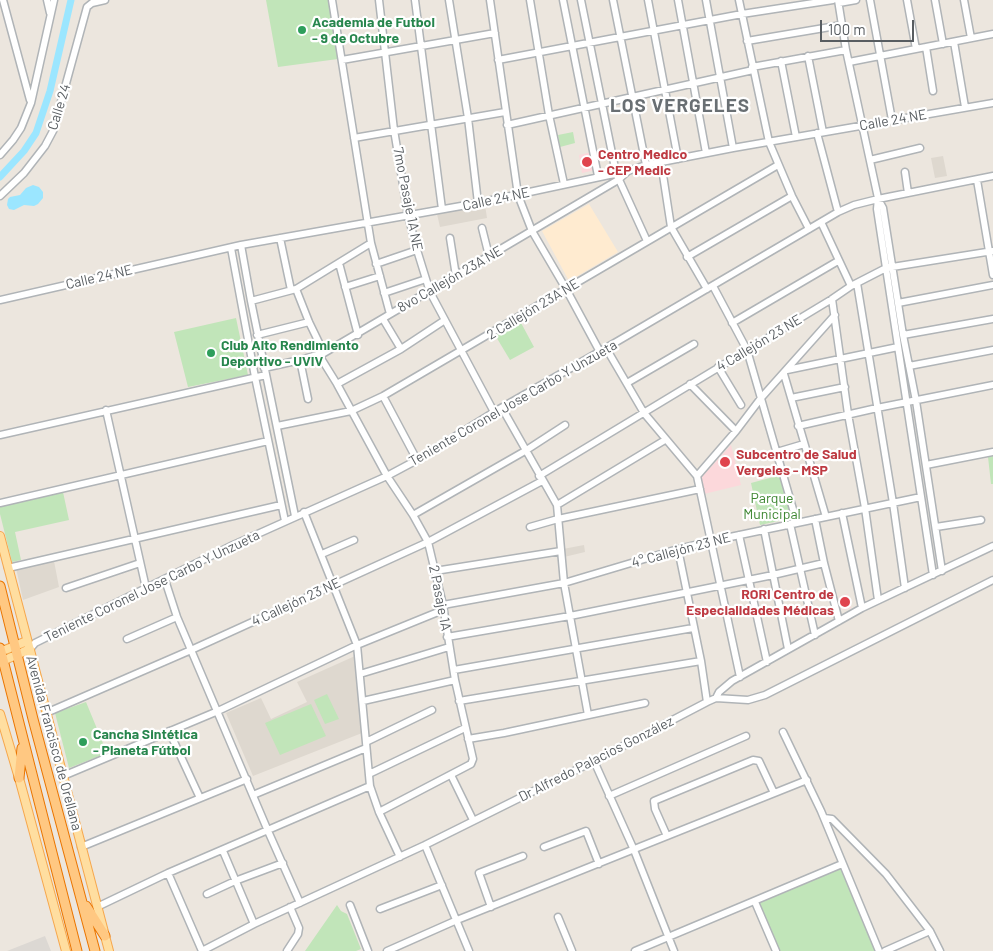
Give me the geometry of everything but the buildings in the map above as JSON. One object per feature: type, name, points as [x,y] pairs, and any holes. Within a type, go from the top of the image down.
[{"type":"highway","name":"Avenida Francisco de Orellana","points":[[0,586],[95,951]]},
{"type":"highway","name":"Avenida Francisco de Orellana","points":[[1,655],[77,951]]},
{"type":"highway","points":[[19,778],[22,735]]},
{"type":"highway","points":[[80,895],[105,936]]},
{"type":"main road","name":"Avenida Francisco de Orellana","points":[[0,536],[31,645],[46,713],[109,951]]},
{"type":"main road","points":[[1,655],[31,645]]},
{"type":"main road","points":[[0,716],[19,778],[66,951]]},
{"type":"street","points":[[3,0],[31,103]]},
{"type":"street","points":[[47,0],[50,14]]},
{"type":"street","points":[[1,151],[21,128],[31,103],[54,0]]},
{"type":"street","name":"Calle 24","points":[[0,196],[36,160],[53,131],[87,8],[92,3],[105,0]]},
{"type":"street","points":[[332,0],[367,222],[390,314]]},
{"type":"street","name":"7mo Pasaje 1A NE","points":[[379,0],[394,130],[408,215],[426,280],[430,292],[494,412]]},
{"type":"street","points":[[415,0],[442,209]]},
{"type":"street","points":[[449,0],[468,118],[478,203]]},
{"type":"street","points":[[490,0],[518,194],[532,231],[603,350],[627,383],[644,413],[697,476],[740,677]]},
{"type":"street","points":[[530,0],[549,115],[564,184]]},
{"type":"street","points":[[563,0],[598,176]]},
{"type":"street","points":[[581,0],[616,173],[647,241]]},
{"type":"street","points":[[613,0],[646,165]]},
{"type":"street","points":[[648,0],[678,159]]},
{"type":"street","points":[[678,0],[706,153]]},
{"type":"street","points":[[706,0],[733,148]]},
{"type":"street","points":[[739,0],[769,142],[792,196],[809,228]]},
{"type":"street","points":[[498,60],[804,2],[856,0]]},
{"type":"street","points":[[870,0],[892,120]]},
{"type":"street","points":[[907,0],[916,49]]},
{"type":"street","points":[[935,0],[943,44]]},
{"type":"street","points":[[964,0],[971,38]]},
{"type":"street","points":[[837,1],[878,199],[877,209],[898,303],[916,400],[942,571]]},
{"type":"street","points":[[747,41],[842,25]]},
{"type":"street","points":[[342,60],[495,33]]},
{"type":"street","points":[[849,62],[993,34]]},
{"type":"street","points":[[954,42],[965,107]]},
{"type":"street","points":[[926,47],[933,91]]},
{"type":"street","points":[[507,124],[720,78],[781,61],[846,50]]},
{"type":"street","points":[[808,56],[820,133],[838,212]]},
{"type":"street","points":[[781,61],[796,137]]},
{"type":"street","name":"Calle 24 NE","points":[[0,300],[241,245],[478,203],[706,153],[993,102]]},
{"type":"street","points":[[354,138],[505,112]]},
{"type":"street","points":[[870,160],[920,148]]},
{"type":"street","points":[[661,162],[671,227],[687,257],[710,288],[732,323],[746,350],[777,452],[794,523],[799,570],[815,635]]},
{"type":"street","name":"2 Callejón 23A NE","points":[[277,426],[351,411],[383,396],[778,165]]},
{"type":"street","name":"8vo Callejón 23A NE","points":[[0,436],[255,377],[265,371],[321,354],[430,292],[618,180],[628,171]]},
{"type":"street","points":[[905,172],[908,193]]},
{"type":"street","name":"Teniente Coronel Jose Carbo Y Unzueta","points":[[31,645],[233,545],[387,476],[417,460],[494,412],[838,212],[854,205],[878,199],[993,176]]},
{"type":"street","points":[[977,180],[991,251],[993,275]]},
{"type":"street","points":[[687,257],[792,196]]},
{"type":"street","points":[[820,222],[838,261],[854,285],[868,353],[905,588]]},
{"type":"street","points":[[482,228],[489,256]]},
{"type":"street","name":"2 Pasaje 1A","points":[[280,238],[294,290],[310,322],[321,354],[387,476],[428,542],[443,608],[455,680],[473,759],[472,763],[379,812]]},
{"type":"street","points":[[450,238],[456,276]]},
{"type":"street","points":[[250,301],[294,290],[371,243]]},
{"type":"street","points":[[241,245],[250,301],[295,516]]},
{"type":"street","points":[[231,248],[285,521]]},
{"type":"street","points":[[376,264],[418,250]]},
{"type":"street","name":"4 Callejón 23 NE","points":[[46,713],[191,650],[428,542],[541,478],[690,384],[854,285],[889,268],[991,251]]},
{"type":"street","points":[[732,323],[838,261]]},
{"type":"street","points":[[339,263],[358,334]]},
{"type":"street","points":[[889,268],[898,347],[933,575]]},
{"type":"street","points":[[346,287],[380,276]]},
{"type":"street","points":[[384,293],[426,280]]},
{"type":"street","points":[[898,303],[993,285]]},
{"type":"street","points":[[832,299],[848,414],[865,508],[878,600]]},
{"type":"street","points":[[697,476],[736,431],[761,398],[835,315]]},
{"type":"street","points":[[383,319],[401,349]]},
{"type":"street","points":[[903,335],[993,319]]},
{"type":"street","points":[[337,384],[401,349],[445,320]]},
{"type":"street","points":[[257,335],[310,322]]},
{"type":"street","points":[[627,383],[694,344]]},
{"type":"street","points":[[786,372],[898,347]]},
{"type":"street","points":[[909,366],[993,350]]},
{"type":"street","points":[[300,360],[308,399]]},
{"type":"street","points":[[718,367],[741,405]]},
{"type":"street","points":[[786,372],[798,426],[826,516]]},
{"type":"street","points":[[690,384],[736,431]]},
{"type":"street","points":[[798,426],[993,385]]},
{"type":"street","points":[[791,398],[845,387]]},
{"type":"street","points":[[383,396],[417,460]]},
{"type":"street","points":[[502,408],[557,505],[564,583],[588,715]]},
{"type":"street","points":[[106,410],[146,588]]},
{"type":"street","points":[[413,516],[525,451],[565,425]]},
{"type":"street","points":[[557,505],[665,440]]},
{"type":"street","points":[[0,503],[268,441]]},
{"type":"street","points":[[777,452],[804,444]]},
{"type":"street","points":[[926,465],[993,452]]},
{"type":"street","points":[[530,528],[558,519],[700,489]]},
{"type":"street","name":"4° Callejón 23 NE","points":[[63,776],[218,711],[357,645],[443,608],[564,583],[678,548],[921,497]]},
{"type":"street","points":[[8,568],[281,505]]},
{"type":"street","points":[[304,512],[357,645],[370,786],[379,812],[400,857]]},
{"type":"street","points":[[842,513],[862,608]]},
{"type":"street","points":[[815,519],[839,621]]},
{"type":"street","points":[[936,527],[980,520]]},
{"type":"street","points":[[764,530],[788,649]]},
{"type":"street","points":[[739,535],[767,662]]},
{"type":"street","points":[[322,554],[354,540]]},
{"type":"street","points":[[716,698],[719,692],[740,677],[862,608],[993,546]]},
{"type":"street","points":[[678,548],[701,662],[707,702]]},
{"type":"street","points":[[435,571],[561,551]]},
{"type":"street","points":[[66,588],[140,563]]},
{"type":"street","points":[[448,637],[570,616],[799,570],[824,563]]},
{"type":"street","points":[[165,580],[177,617],[300,903]]},
{"type":"street","name":"Dr Alfredo Palacios González","points":[[202,951],[254,924],[425,845],[594,761],[707,702],[716,698],[748,700],[765,694],[993,580]]},
{"type":"street","points":[[127,639],[177,617]]},
{"type":"street","points":[[454,670],[693,628]]},
{"type":"street","points":[[360,674],[449,647]]},
{"type":"street","points":[[460,701],[701,662]]},
{"type":"street","points":[[363,701],[455,680]]},
{"type":"street","points":[[468,739],[645,703]]},
{"type":"street","points":[[253,795],[366,745],[432,710]]},
{"type":"street","points":[[369,774],[465,728]]},
{"type":"street","points":[[169,732],[200,798]]},
{"type":"street","points":[[783,732],[824,818],[879,951]]},
{"type":"street","points":[[609,796],[746,736]]},
{"type":"street","points":[[667,836],[655,809],[654,801],[753,760],[758,761],[774,793]]},
{"type":"street","points":[[594,761],[634,850],[674,951]]},
{"type":"street","points":[[450,775],[473,820]]},
{"type":"street","points":[[81,847],[247,779]]},
{"type":"street","points":[[387,951],[456,920],[807,780]]},
{"type":"street","points":[[97,907],[168,873],[223,851],[370,786]]},
{"type":"street","points":[[824,818],[832,819],[886,874],[930,931],[940,951]]},
{"type":"street","points":[[544,847],[586,831],[598,864]]},
{"type":"street","points":[[425,845],[469,951]]},
{"type":"street","points":[[223,851],[254,924]]},
{"type":"street","points":[[491,907],[479,873],[523,856]]},
{"type":"street","points":[[207,894],[283,863]]},
{"type":"street","points":[[636,951],[842,864]]},
{"type":"street","points":[[168,873],[202,951]]},
{"type":"street","points":[[380,909],[442,885]]},
{"type":"street","points":[[755,902],[776,951]]},
{"type":"street","points":[[350,905],[368,951]]},
{"type":"street","points":[[286,951],[300,928],[290,907]]},
{"type":"street","points":[[558,917],[572,951]]},
{"type":"street","points":[[885,951],[930,931]]},
{"type":"shaded area","name":"Centro Medico - CEP Medic","points":[[592,152],[595,170],[582,173],[579,155]]},
{"type":"shaded area","points":[[943,156],[947,176],[935,178],[931,158]]},
{"type":"shaded area","points":[[589,204],[618,252],[569,281],[542,231]]},
{"type":"shaded area","points":[[485,205],[487,218],[440,227],[437,214]]},
{"type":"shaded area","name":"Subcentro de Salud Vergeles - MSP","points":[[731,445],[741,485],[704,494],[700,479]]},
{"type":"shaded area","points":[[584,545],[585,552],[564,557],[563,549]]},
{"type":"shaded area","points":[[54,561],[59,587],[23,600],[16,568]]},
{"type":"shaded area","name":"RORI Centro de Especialidades Médicas","points":[[848,594],[851,608],[843,610],[839,597]]},
{"type":"shaded area","points":[[355,656],[362,733],[253,776],[226,713],[261,698],[271,719],[307,702],[297,682]]},
{"type":"shaded area","points":[[45,936],[51,951],[7,951]]},
{"type":"green space","name":"Academia de Futbol - 9 de Octubre","points":[[266,0],[329,0],[338,59],[278,67]]},
{"type":"green space","points":[[573,132],[575,143],[560,147],[558,135]]},
{"type":"green space","name":"Club Alto Rendimiento Deportivo - UVIV","points":[[236,318],[248,375],[188,387],[174,332]]},
{"type":"green space","points":[[520,321],[534,347],[510,360],[495,335]]},
{"type":"green space","points":[[993,456],[993,484],[991,484],[988,457]]},
{"type":"green space","name":"Parque Municipal","points":[[781,475],[793,518],[760,525],[751,483]]},
{"type":"green space","points":[[63,492],[69,520],[15,532],[21,560],[12,562],[0,507]]},
{"type":"green space","points":[[327,694],[339,719],[325,724],[314,700]]},
{"type":"green space","name":"Cancha Sintética - Planeta Fútbol","points":[[86,702],[107,753],[69,768],[55,713]]},
{"type":"green space","points":[[311,704],[326,736],[280,755],[265,723]]},
{"type":"green space","points":[[840,867],[875,951],[778,951],[757,901]]},
{"type":"green space","points":[[337,905],[341,911],[347,914],[361,949],[356,951],[305,951]]},
{"type":"water","points":[[33,185],[39,187],[43,192],[43,198],[38,204],[34,206],[24,205],[14,210],[9,209],[7,205],[10,197],[20,195],[26,188]]},
{"type":"waterway","points":[[0,177],[24,151],[36,133],[50,91],[71,0]]},
{"type":"place","name":"Academia de Futbol - 9 de Octubre","points":[[302,30]]},
{"type":"place","name":"Centro Medico - CEP Medic","points":[[587,162]]},
{"type":"place","name":"Club Alto Rendimiento Deportivo - UVIV","points":[[211,353]]},
{"type":"place","name":"Subcentro de Salud Vergeles - MSP","points":[[725,462]]},
{"type":"place","name":"RORI Centro de Especialidades Médicas","points":[[845,602]]},
{"type":"place","name":"Cancha Sintética - Planeta Fútbol","points":[[83,742]]},
{"type":"district","name":"LOS VERGELES","points":[[680,106]]}]
